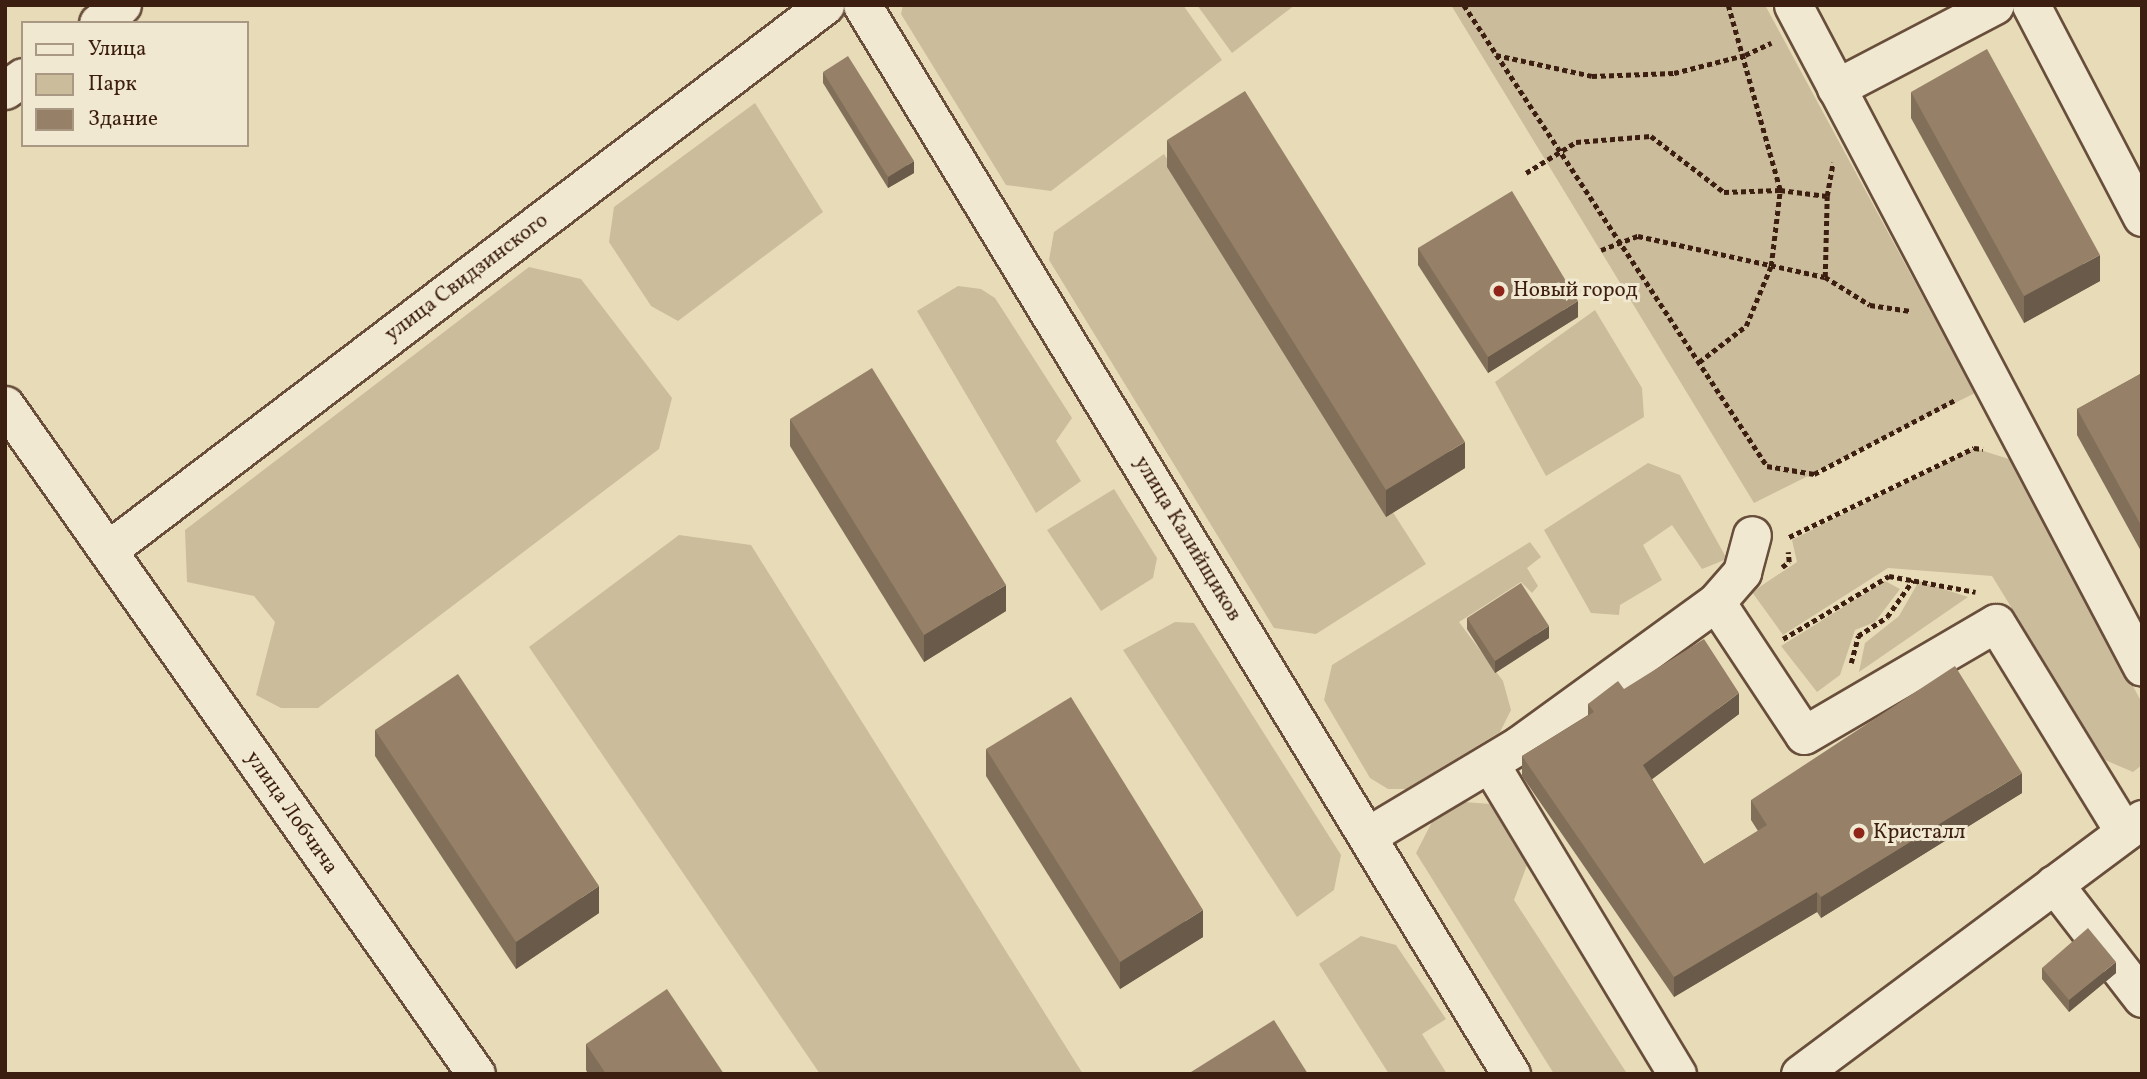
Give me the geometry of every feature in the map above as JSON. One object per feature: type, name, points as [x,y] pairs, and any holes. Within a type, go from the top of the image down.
[{"type":"street","points":[[101,21],[122,5]]},
{"type":"street","name":"улица Свидзинского","points":[[108,550],[825,5]]},
{"type":"street","name":"улица Калийщиков","points":[[862,5],[1511,1074]]},
{"type":"street","points":[[1836,88],[1995,5]]},
{"type":"street","points":[[2031,5],[2142,217]]},
{"type":"street","points":[[1787,22],[1836,88],[2142,667]]},
{"type":"street","points":[[5,90],[21,78]]},
{"type":"street","name":"улица Лобчича","points":[[5,405],[476,1074]]},
{"type":"street","points":[[1367,836],[1490,764],[1716,601],[1742,572],[1752,535]]},
{"type":"street","points":[[1716,601],[1804,735],[1996,623],[2133,825],[1800,1074]]},
{"type":"street","points":[[1490,764],[1677,1074]]},
{"type":"street","points":[[2054,884],[2142,998]]},
{"type":"path","points":[[1464,5],[1767,466],[1814,474],[1956,403],[1958,391]]},
{"type":"path","points":[[1699,362],[1746,326],[1771,266],[1780,190],[1745,55],[1728,5]]},
{"type":"path","points":[[1496,55],[1592,76],[1674,73],[1745,55],[1787,22]]},
{"type":"path","points":[[1526,173],[1576,142],[1651,136],[1724,192],[1780,190],[1827,196]]},
{"type":"path","points":[[1825,277],[1827,196],[1834,155]]},
{"type":"path","points":[[1601,250],[1638,236],[1825,277],[1870,305],[1920,312]]},
{"type":"path","points":[[1779,569],[1789,562],[1787,538],[1974,448],[1996,451]]},
{"type":"path","points":[[1773,645],[1889,576],[1982,593]]},
{"type":"path","points":[[1849,671],[1858,636],[1887,618],[1913,580]]},
{"type":"green space","points":[[903,5],[1183,5],[1222,60],[1051,191],[1006,185],[901,14]]},
{"type":"green space","points":[[1197,5],[1295,5],[1232,53]]},
{"type":"green space","points":[[1451,5],[1765,5],[1975,393],[1754,503]]},
{"type":"green space","points":[[755,103],[823,212],[678,321],[651,306],[609,242],[614,207]]},
{"type":"green space","points":[[1164,154],[1426,564],[1316,634],[1274,628],[1049,260],[1054,232]]},
{"type":"green space","points":[[529,267],[581,279],[672,398],[659,449],[318,708],[281,708],[256,695],[275,622],[254,596],[187,582],[185,530]]},
{"type":"green space","points":[[958,286],[981,289],[995,298],[1072,418],[1056,441],[1081,481],[1036,513],[917,311]]},
{"type":"green space","points":[[1595,310],[1642,388],[1644,417],[1546,476],[1495,382]]},
{"type":"green space","points":[[1974,448],[2012,460],[2142,703],[2142,765],[2133,772],[2105,760],[1992,576],[1888,568],[1783,635],[1752,592],[1797,562],[1792,540]]},
{"type":"green space","points":[[1648,463],[1680,475],[1727,559],[1702,569],[1672,525],[1643,545],[1662,580],[1620,605],[1619,615],[1591,613],[1544,530]]},
{"type":"green space","points":[[1114,489],[1157,558],[1153,578],[1101,611],[1047,530]]},
{"type":"green space","points":[[679,535],[751,545],[1083,1074],[820,1074],[529,647]]},
{"type":"green space","points":[[1530,542],[1541,557],[1527,568],[1538,586],[1532,593],[1521,582],[1459,622],[1503,681],[1511,710],[1500,732],[1406,789],[1388,789],[1370,778],[1324,700],[1332,665]]},
{"type":"green space","points":[[1885,581],[1900,589],[1875,622],[1855,630],[1840,675],[1817,692],[1781,646]]},
{"type":"green space","points":[[1919,581],[1968,597],[1859,672],[1865,643],[1899,616]]},
{"type":"green space","points":[[1175,622],[1194,623],[1341,855],[1334,890],[1297,917],[1123,650]]},
{"type":"green space","points":[[1465,802],[1490,804],[1527,865],[1514,900],[1626,1072],[1654,1074],[1554,1074],[1416,853],[1432,822]]},
{"type":"green space","points":[[1361,936],[1396,945],[1446,1019],[1422,1034],[1447,1074],[1389,1074],[1319,964]]},
{"type":"building","points":[[1987,49],[2100,255],[2024,296],[1911,92]]},
{"type":"building","points":[[848,56],[914,161],[888,177],[823,72]]},
{"type":"building","points":[[1245,91],[1465,442],[1386,490],[1167,140]]},
{"type":"building","name":"Новый город","points":[[1512,191],[1578,301],[1488,357],[1418,248]]},
{"type":"building","points":[[872,368],[1006,585],[924,635],[790,419]]},
{"type":"building","points":[[2142,373],[2142,527],[2077,409]]},
{"type":"building","points":[[1521,583],[1549,626],[1495,661],[1467,618]]},
{"type":"building","name":"Кристалл","points":[[1704,639],[1739,693],[1643,765],[1704,864],[1767,825],[1751,800],[1955,666],[2022,773],[1821,897],[1817,892],[1674,977],[1522,756],[1594,712],[1588,704],[1618,681],[1624,689]]},
{"type":"building","points":[[458,674],[599,886],[516,942],[375,730]]},
{"type":"building","points":[[1071,697],[1203,910],[1120,962],[986,749]]},
{"type":"building","points":[[2088,928],[2116,962],[2069,1000],[2042,968]]},
{"type":"building","points":[[667,989],[724,1074],[606,1074],[586,1044]]},
{"type":"building","points":[[1274,1020],[1308,1074],[1192,1074],[1191,1072]]},
{"type":"place","name":"Новый город","points":[[1499,291]]},
{"type":"place","name":"Кристалл","points":[[1859,833]]}]
